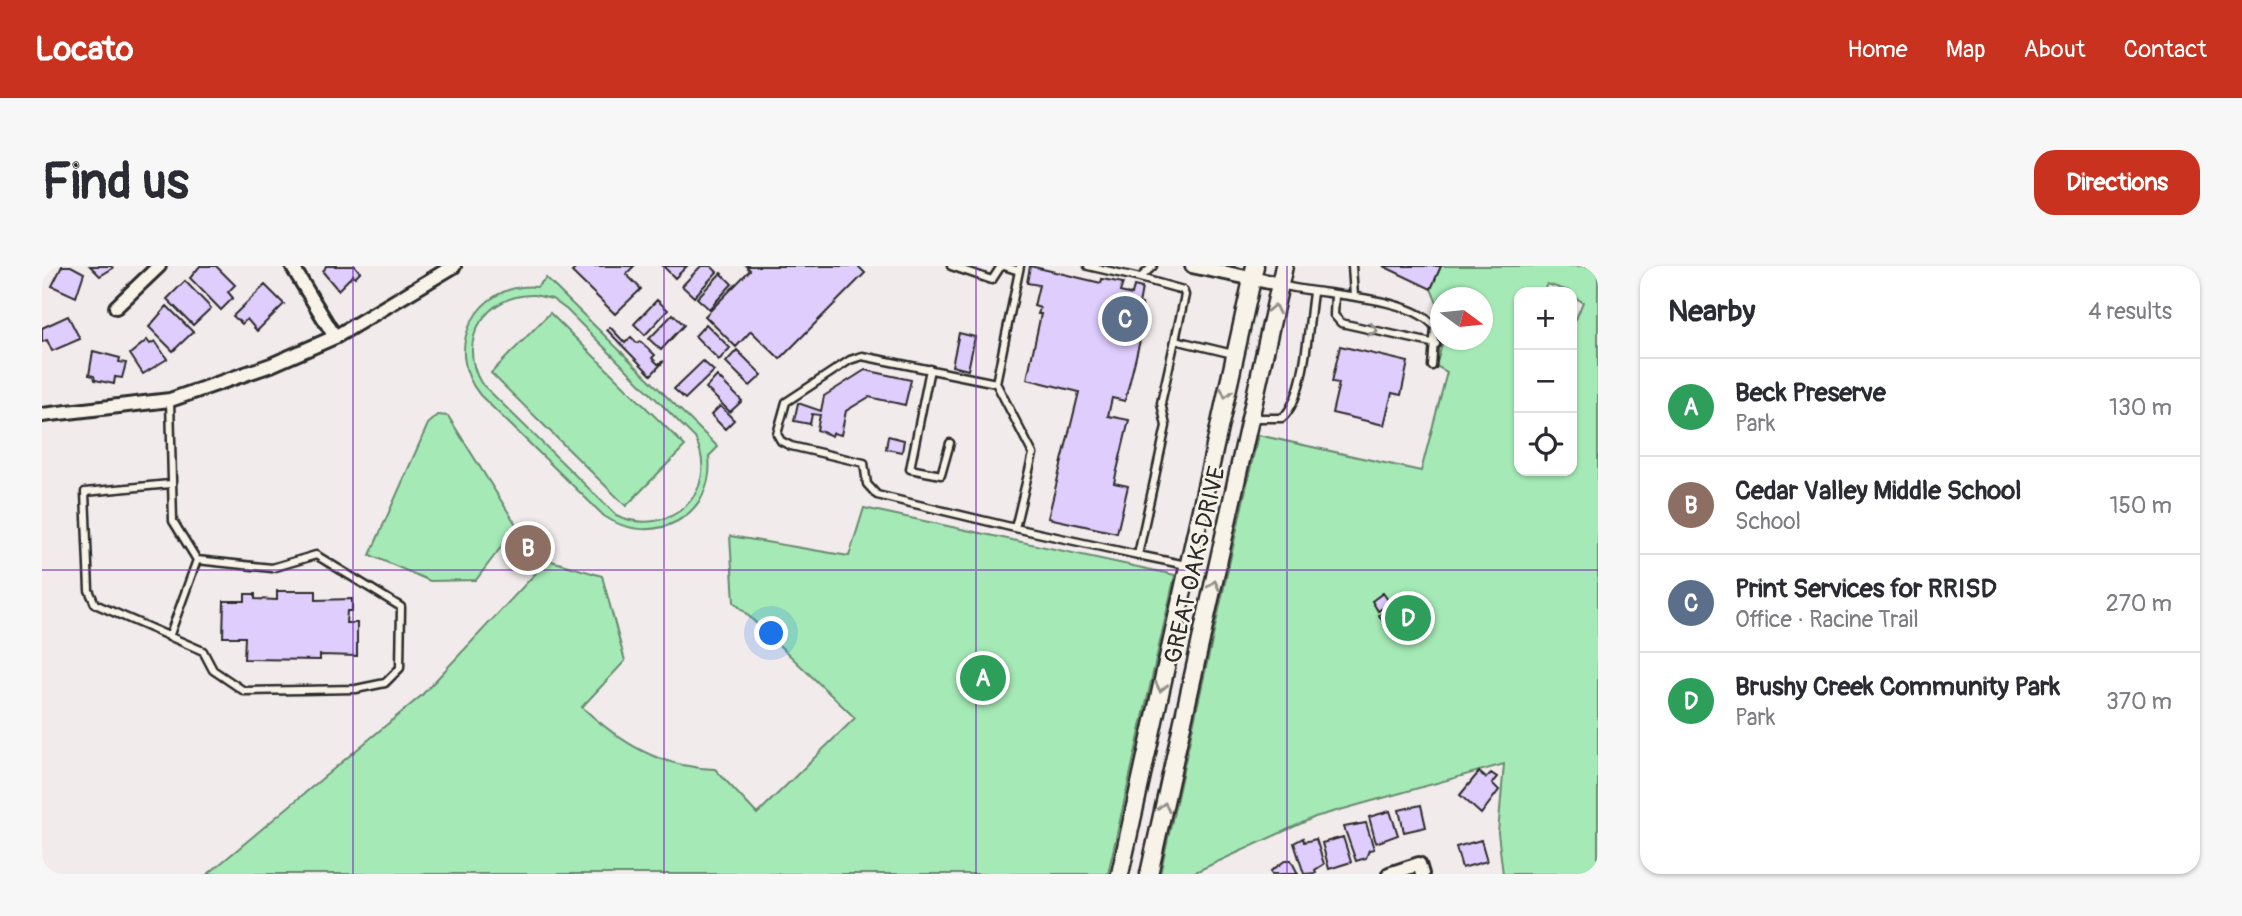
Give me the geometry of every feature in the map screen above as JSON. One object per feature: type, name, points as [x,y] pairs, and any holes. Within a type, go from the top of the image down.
[{"type":"street","points":[[117,307],[159,266]]},
{"type":"street","points":[[292,266],[335,337]]},
{"type":"street","points":[[42,415],[170,400],[271,365],[335,337],[454,266]]},
{"type":"street","points":[[1192,266],[1253,272],[1279,284]]},
{"type":"street","name":"GREAT OAKS DRIVE","points":[[1149,874],[1284,266]]},
{"type":"street","name":"GREAT OAKS DRIVE","points":[[1120,874],[1253,272]]},
{"type":"street","points":[[1389,874],[1420,869]]},
{"type":"lane","points":[[951,266],[992,280],[1003,266],[1020,269],[996,383],[1032,454],[1015,528]]},
{"type":"lane","points":[[1088,266],[1183,290],[1185,295],[1161,403],[1166,426],[1138,555]]},
{"type":"lane","points":[[1140,278],[1153,266]]},
{"type":"lane","points":[[1352,266],[1354,296]]},
{"type":"lane","points":[[1279,284],[1313,293],[1354,296],[1423,314],[1430,321]]},
{"type":"lane","points":[[1251,418],[1282,418],[1292,410],[1302,369],[1313,293]]},
{"type":"lane","points":[[1335,295],[1334,315],[1341,323],[1430,343]]},
{"type":"lane","points":[[1175,340],[1235,354]]},
{"type":"lane","points":[[1432,366],[1435,350]]},
{"type":"lane","points":[[996,383],[871,356],[850,359],[786,402],[777,434],[781,441],[791,446],[864,463],[867,484],[877,495],[1188,565]]},
{"type":"lane","points":[[930,369],[909,469],[941,475],[950,443]]},
{"type":"lane","points":[[170,400],[173,521],[197,560]]},
{"type":"lane","points":[[170,484],[85,492],[89,590],[95,604],[202,651],[213,670],[244,691],[356,689],[385,683],[400,668],[401,607],[316,555],[272,568],[197,560]]},
{"type":"lane","points":[[169,637],[197,560]]},
{"type":"green space","points":[[1441,266],[1598,266],[1598,874],[1503,874],[1498,833],[1504,764],[1315,817],[1191,874],[1160,874],[1258,435],[1421,471],[1447,372],[1436,366],[1440,350],[1493,350],[1493,287],[1432,287]]},
{"type":"green space","points":[[546,278],[718,447],[709,456],[708,477],[702,496],[692,510],[677,521],[660,528],[642,529],[623,525],[604,516],[480,395],[469,377],[464,357],[465,339],[472,321],[483,306],[498,295],[516,288],[537,287]],"holes":[[[534,295],[552,299],[567,310],[695,438],[702,458],[702,476],[696,493],[686,506],[671,516],[654,521],[636,521],[616,515],[481,383],[474,367],[472,351],[480,322],[502,302],[517,297]]]},
{"type":"green space","points":[[550,313],[685,446],[626,506],[491,373]]},
{"type":"green space","points":[[438,415],[448,416],[517,526],[476,580],[430,581],[370,555],[428,424]]},
{"type":"green space","points":[[864,508],[1175,575],[1108,874],[208,874],[421,696],[548,560],[602,576],[625,661],[582,707],[612,732],[643,751],[677,764],[715,769],[757,814],[855,718],[734,602],[730,536],[849,556]]},
{"type":"building","points":[[62,266],[71,266],[84,273],[76,297],[52,286]]},
{"type":"building","points":[[90,266],[111,266],[113,268],[100,276]]},
{"type":"building","points":[[200,266],[216,266],[235,285],[228,292],[233,298],[221,310],[190,278]]},
{"type":"building","points":[[326,266],[355,266],[360,272],[355,277],[353,275],[338,290],[323,272]]},
{"type":"building","points":[[578,266],[634,266],[626,274],[641,289],[615,314],[572,272]]},
{"type":"building","points":[[663,266],[687,266],[675,278]]},
{"type":"building","points":[[701,266],[711,266],[717,272],[694,297],[682,286]]},
{"type":"building","points":[[746,266],[858,266],[865,273],[780,359],[751,331],[736,347],[705,316],[750,270]]},
{"type":"building","points":[[1030,266],[1101,283],[1102,279],[1123,283],[1120,292],[1132,295],[1134,286],[1142,288],[1139,304],[1142,304],[1143,316],[1146,316],[1125,401],[1112,398],[1108,416],[1129,420],[1114,483],[1128,486],[1117,533],[1048,518],[1079,392],[1027,379],[1041,314],[1038,314],[1040,308],[1034,306],[1039,285],[1027,283]]},
{"type":"building","points":[[1383,266],[1441,266],[1430,289]]},
{"type":"building","points":[[721,273],[732,284],[709,309],[697,298]]},
{"type":"building","points":[[185,281],[211,308],[193,325],[167,299]]},
{"type":"building","points":[[265,285],[284,304],[257,331],[247,319],[242,324],[233,316]]},
{"type":"building","points":[[657,300],[668,310],[645,335],[634,324]]},
{"type":"building","points":[[167,306],[193,332],[173,351],[149,327]]},
{"type":"building","points":[[673,314],[684,325],[661,350],[649,339]]},
{"type":"building","points":[[68,316],[80,339],[52,351],[47,340],[42,342],[42,328]]},
{"type":"building","points":[[706,324],[730,348],[719,360],[695,336]]},
{"type":"building","points":[[610,327],[625,343],[631,337],[637,343],[640,341],[655,355],[652,358],[658,364],[664,361],[651,375],[607,330]]},
{"type":"building","points":[[959,333],[975,337],[968,370],[952,366]]},
{"type":"building","points":[[147,340],[150,344],[155,341],[167,359],[143,374],[130,354]]},
{"type":"building","points":[[1340,346],[1408,362],[1401,395],[1392,393],[1384,425],[1332,413],[1339,383],[1332,382]]},
{"type":"building","points":[[737,350],[762,375],[750,386],[726,362]]},
{"type":"building","points":[[93,351],[120,358],[119,362],[126,363],[122,378],[115,377],[114,384],[95,380],[94,376],[89,375]]},
{"type":"building","points":[[703,361],[714,371],[685,399],[674,389]]},
{"type":"building","points":[[865,370],[911,380],[905,405],[869,397],[846,411],[841,435],[833,433],[832,436],[817,430],[820,415],[812,414],[810,424],[794,421],[798,403],[821,411],[824,396]]},
{"type":"building","points":[[717,376],[742,401],[730,412],[706,388]]},
{"type":"building","points":[[720,406],[734,420],[725,429],[711,415]]},
{"type":"building","points":[[888,436],[904,440],[902,452],[886,449]]},
{"type":"building","points":[[277,591],[316,591],[316,600],[352,599],[352,611],[347,611],[346,623],[357,623],[357,656],[320,655],[320,660],[244,659],[245,637],[223,637],[224,601],[245,601],[245,594],[255,594],[255,599],[277,600]]},
{"type":"building","points":[[1383,593],[1390,603],[1378,611],[1372,601]]},
{"type":"building","points":[[1394,606],[1401,617],[1386,627],[1379,615]]},
{"type":"building","points":[[1479,772],[1486,778],[1491,773],[1497,777],[1492,783],[1499,790],[1481,814],[1460,795]]},
{"type":"building","points":[[1421,805],[1426,827],[1404,832],[1399,810]]},
{"type":"building","points":[[1390,811],[1398,835],[1376,843],[1369,817]]},
{"type":"building","points":[[1366,823],[1374,849],[1369,850],[1366,858],[1356,861],[1344,827]]},
{"type":"building","points":[[1343,837],[1351,862],[1329,869],[1322,843]]},
{"type":"building","points":[[1303,838],[1304,842],[1316,839],[1324,864],[1315,870],[1316,873],[1304,874],[1294,843]]},
{"type":"building","points":[[1481,840],[1487,861],[1462,868],[1456,847]]},
{"type":"building","points":[[1286,860],[1291,860],[1298,874],[1272,874],[1271,871]]},
{"type":"place","name":"Print Services for RRISD","points":[[1125,319]]},
{"type":"place","name":"Cedar Valley Middle School","points":[[528,548]]},
{"type":"place","name":"Brushy Creek Community Park","points":[[1408,618]]},
{"type":"place","name":"Beck Preserve","points":[[983,678]]}]
